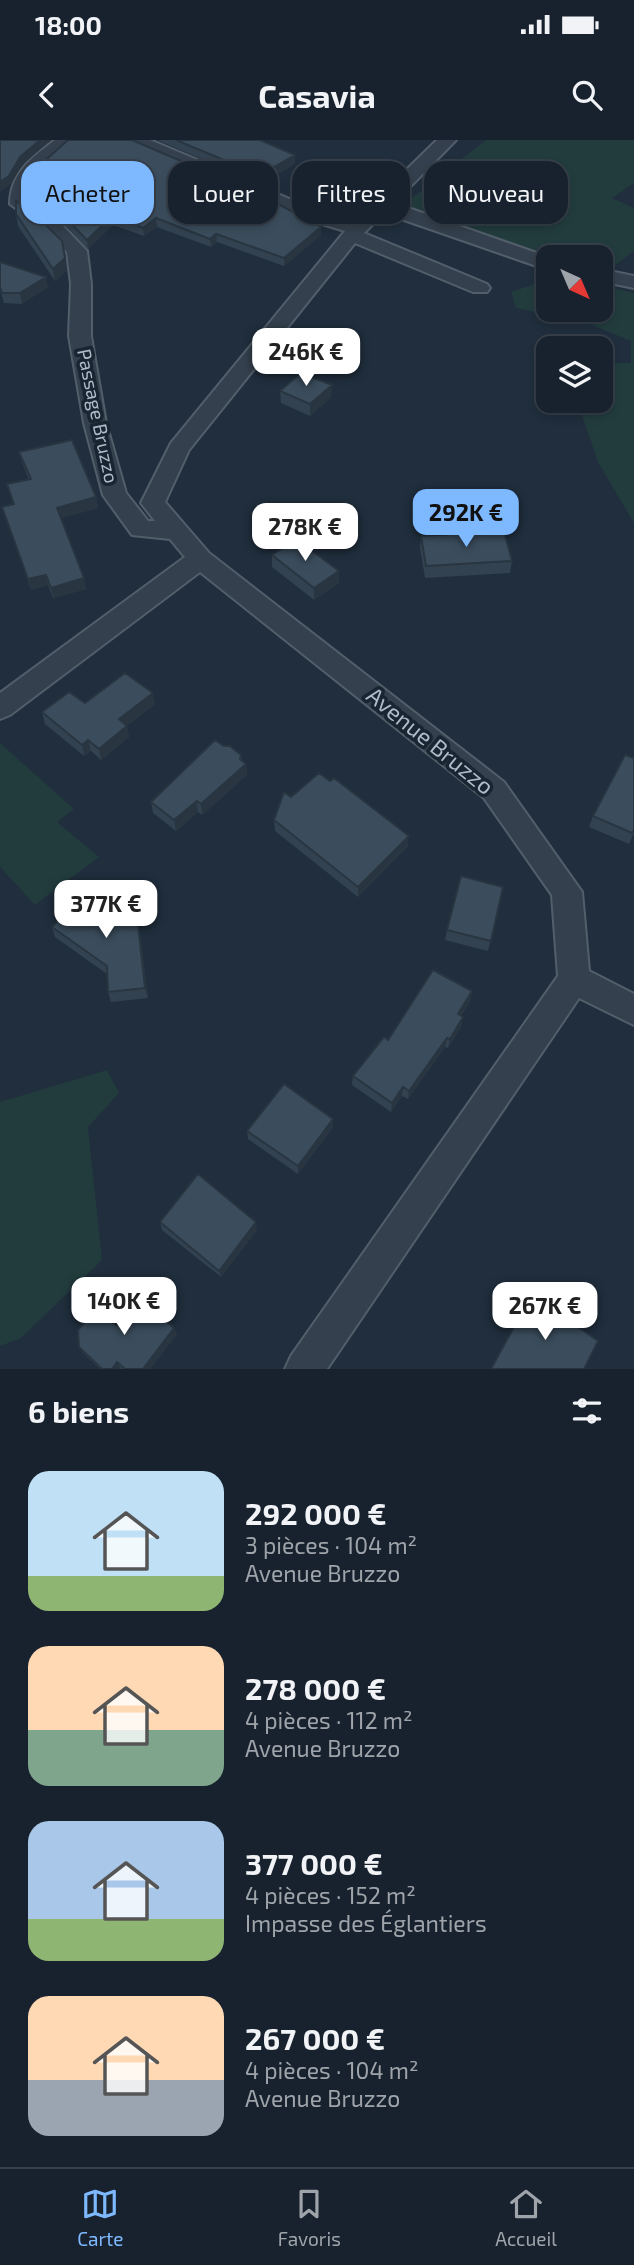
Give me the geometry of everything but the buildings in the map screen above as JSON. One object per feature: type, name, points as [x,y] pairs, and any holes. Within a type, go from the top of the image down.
[{"type":"street","name":"Passage Bruzzo","points":[[66,140],[31,167],[18,193],[19,204],[53,227],[77,251],[81,284],[80,336],[95,423],[115,495],[141,528],[176,531]]},
{"type":"street","points":[[135,140],[480,288]]},
{"type":"street","points":[[410,176],[447,140]]},
{"type":"street","points":[[410,216],[536,260]]},
{"type":"street","points":[[354,232],[362,224]]},
{"type":"street","name":"Avenue Bruzzo","points":[[354,232],[179,448],[153,503],[200,559],[494,790],[567,892],[574,979]]},
{"type":"street","points":[[613,278],[634,282]]},
{"type":"street","points":[[0,708],[200,559]]},
{"type":"street","points":[[304,1369],[574,979],[634,1010]]},
{"type":"green space","points":[[486,140],[634,140],[634,183],[612,198],[634,208],[634,251],[613,267],[613,245],[536,245],[536,252],[454,224],[568,224],[568,161],[459,161]]},
{"type":"green space","points":[[424,189],[424,213],[410,208],[410,200]]},
{"type":"green space","points":[[536,284],[536,312],[516,308],[511,292]]},
{"type":"green space","points":[[613,288],[634,293],[634,523],[598,462],[581,413],[613,413],[613,363],[631,363],[631,341],[585,322],[613,322]]},
{"type":"green space","points":[[0,743],[74,809],[57,822],[99,857],[35,905],[0,867]]},
{"type":"green space","points":[[107,1070],[119,1093],[88,1127],[102,1260],[21,1338],[0,1346],[0,1102]]}]
